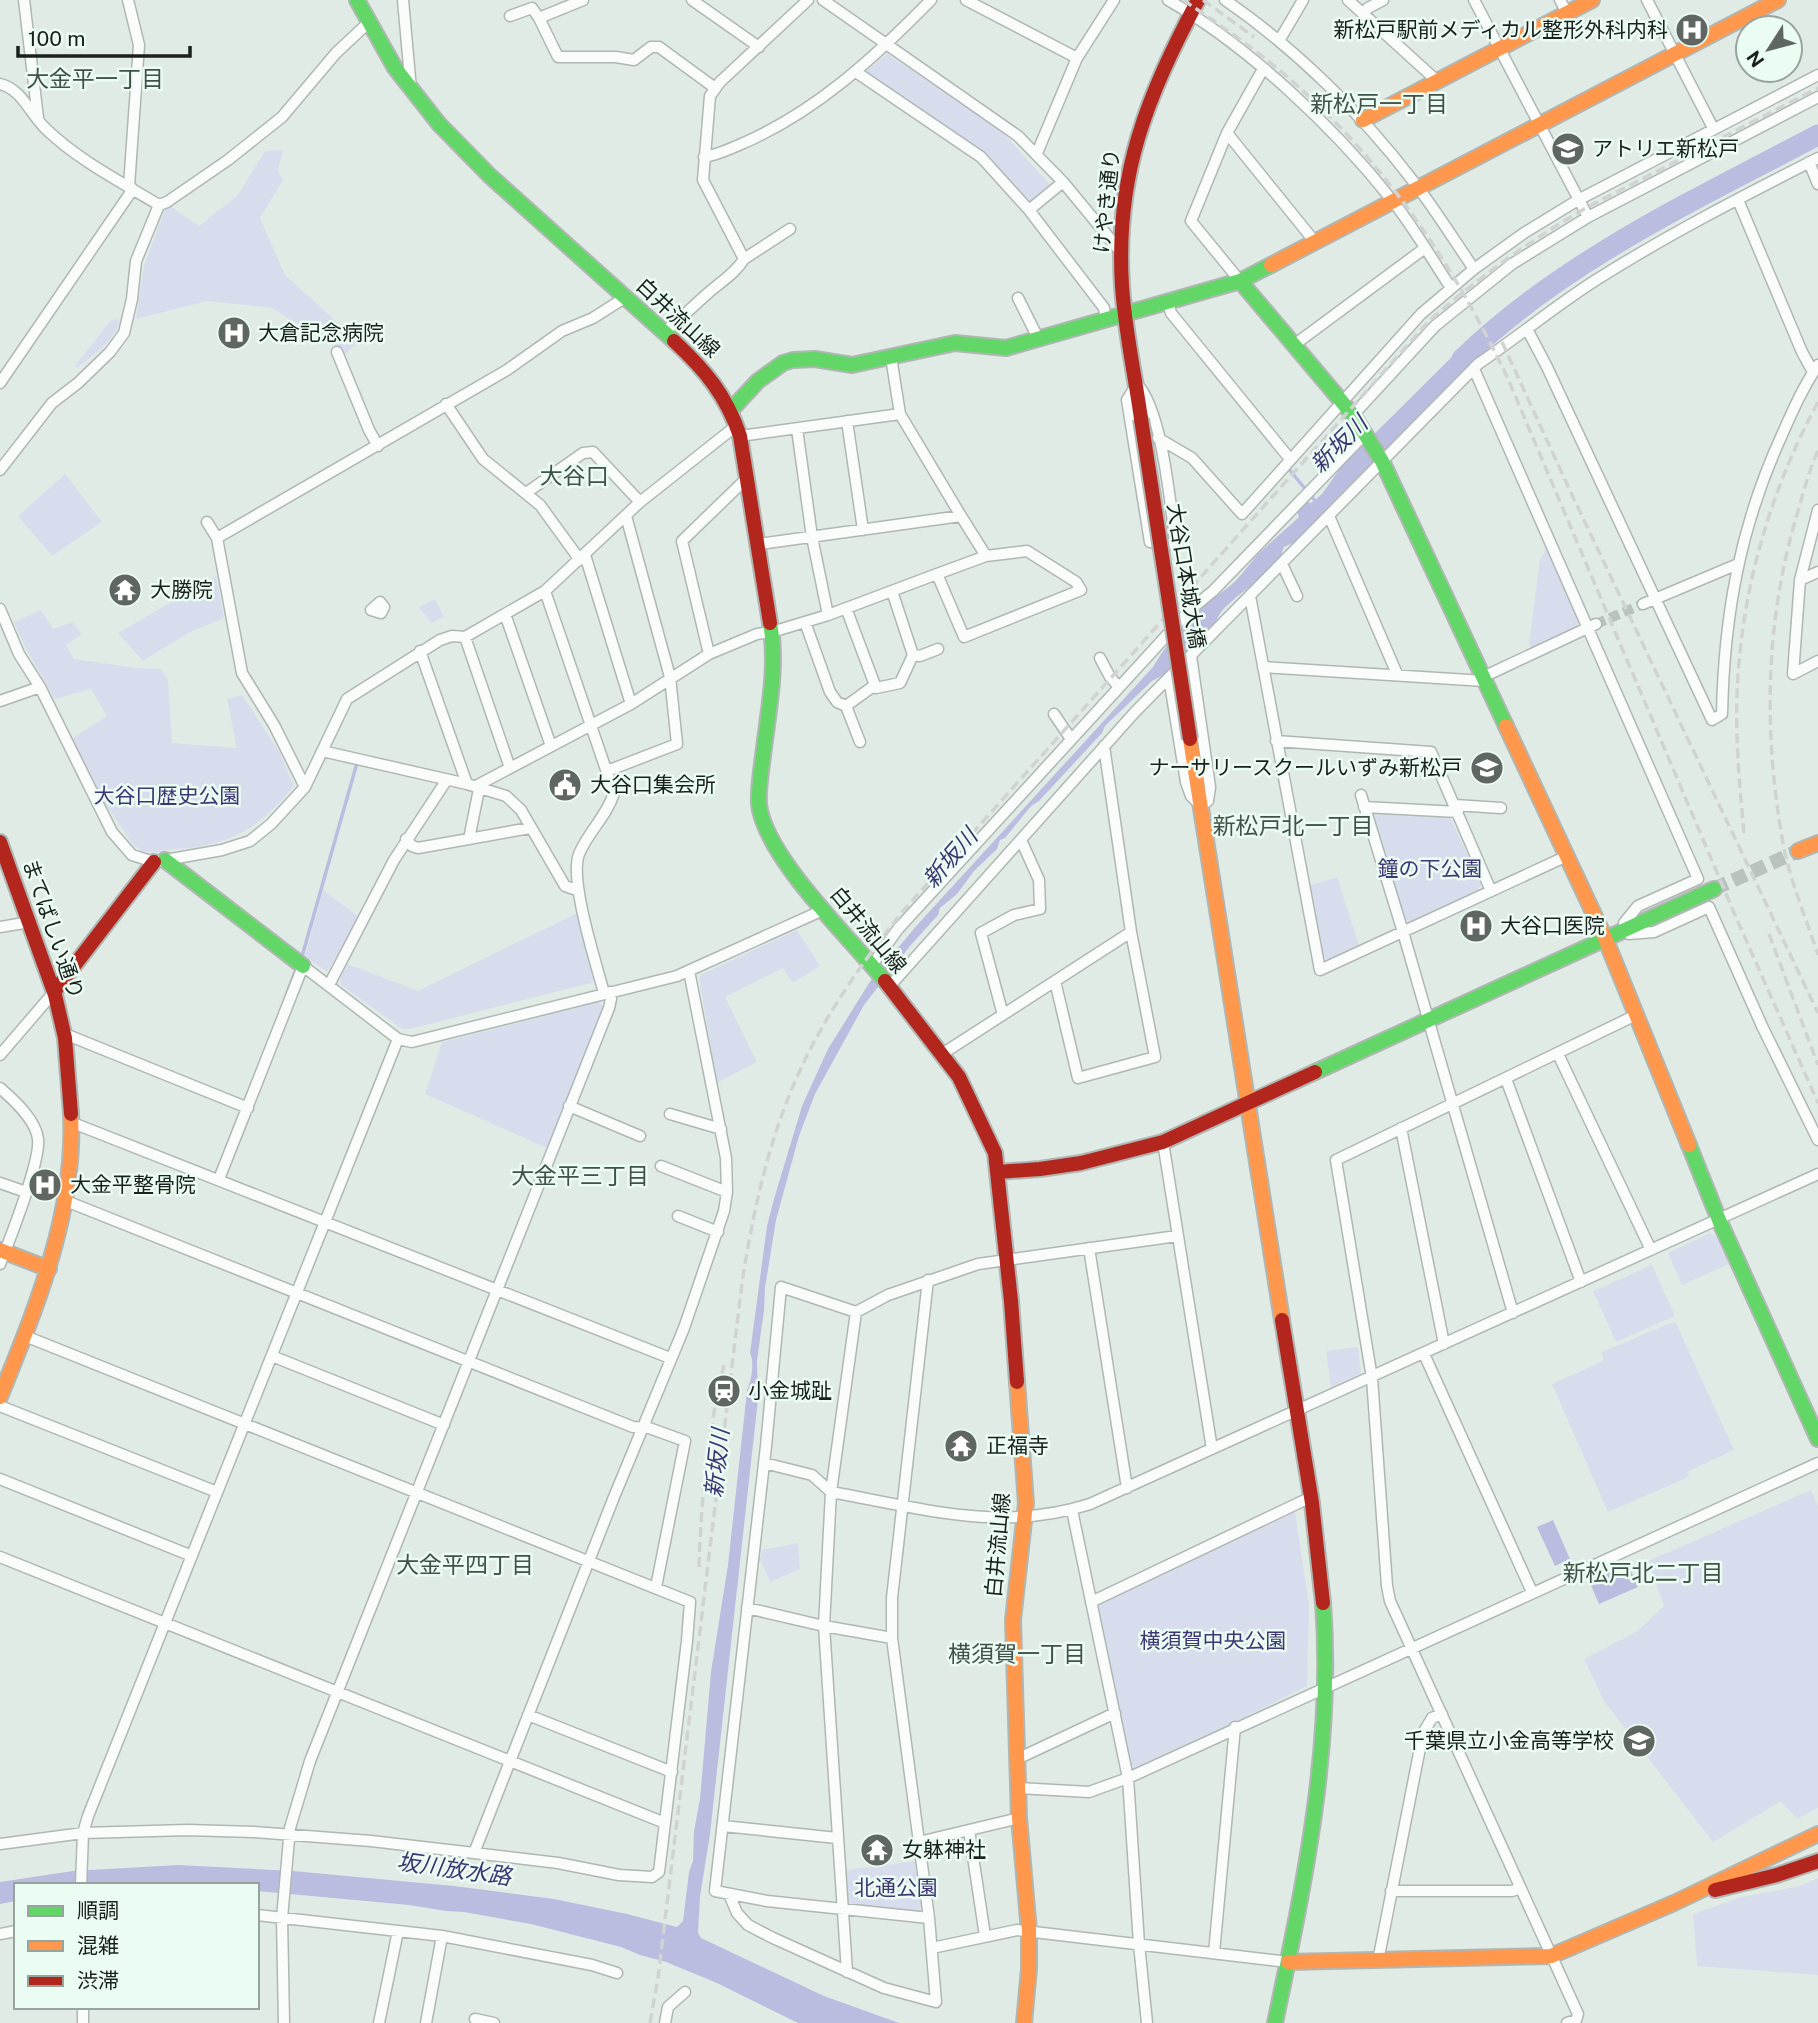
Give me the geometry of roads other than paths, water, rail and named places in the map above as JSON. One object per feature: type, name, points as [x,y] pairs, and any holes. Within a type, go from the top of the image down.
[{"type":"street","points":[[24,0],[39,122]]},
{"type":"street","points":[[0,383],[131,187],[139,45],[128,0]]},
{"type":"street","name":"白井流山線","points":[[357,0],[411,93],[449,136],[484,171],[664,332],[707,374],[731,410],[747,478],[772,632],[772,676],[760,781],[760,805],[765,827],[776,849],[823,910],[873,967],[942,1054],[958,1077],[995,1153],[1024,1461],[1025,1518],[1013,1620],[1019,1818],[1028,1931],[1029,1969],[1024,2023]]},
{"type":"street","points":[[403,0],[411,93]]},
{"type":"street","points":[[539,18],[583,0]]},
{"type":"street","points":[[692,0],[759,47]]},
{"type":"street","points":[[744,259],[705,184],[704,157],[710,96],[715,88],[808,0]]},
{"type":"street","points":[[823,0],[1002,124],[1037,153],[1120,251]]},
{"type":"street","points":[[704,157],[716,155],[774,128],[821,98],[888,44],[931,0]]},
{"type":"street","points":[[966,0],[1077,58]]},
{"type":"street","points":[[1037,153],[1077,58],[1114,0]]},
{"type":"street","points":[[1168,0],[1263,69],[1325,126],[1394,202],[1451,288]]},
{"type":"street","name":"けやき通り","points":[[1141,419],[1125,316],[1120,251],[1129,161],[1136,133],[1157,79],[1198,0]]},
{"type":"street","points":[[1225,0],[1279,41],[1363,120],[1419,189],[1474,269]]},
{"type":"street","points":[[1279,41],[1303,0]]},
{"type":"street","points":[[1348,0],[1436,80]]},
{"type":"street","points":[[1363,14],[1383,0]]},
{"type":"street","points":[[1474,0],[1588,217]]},
{"type":"street","points":[[1363,120],[1500,49],[1563,7],[1592,0]]},
{"type":"street","points":[[1647,0],[1713,128]]},
{"type":"street","points":[[731,410],[758,381],[783,363],[816,359],[852,365],[955,343],[1006,348],[1240,281],[1778,0]]},
{"type":"street","points":[[510,16],[532,8],[558,57],[616,57],[634,60],[651,47],[659,47],[715,88]]},
{"type":"street","points":[[0,470],[52,403],[78,383],[110,352],[124,333],[132,299],[136,261],[159,205],[209,174],[282,117],[336,53],[368,23]]},
{"type":"street","points":[[1263,69],[1227,133],[1191,220],[1353,415],[1381,460],[1605,937],[1719,1220],[1818,1439]]},
{"type":"street","points":[[856,72],[981,157],[1029,210],[1104,309],[1106,320]]},
{"type":"street","points":[[1158,438],[1192,458],[1242,514],[1422,314],[1474,269],[1524,233],[1578,200],[1818,75]]},
{"type":"street","points":[[0,84],[21,97],[53,136],[159,205]]},
{"type":"street","points":[[1353,415],[1435,326],[1512,264],[1588,217],[1818,97]]},
{"type":"street","points":[[1227,133],[1315,242]]},
{"type":"street","points":[[888,986],[1104,746],[1381,460],[1474,369],[1595,280],[1814,160],[1818,184]]},
{"type":"street","points":[[1029,210],[1063,182]]},
{"type":"street","points":[[1527,329],[1712,720],[1722,714],[1726,630],[1750,515],[1771,458],[1816,369],[1802,352],[1738,200]]},
{"type":"street","points":[[664,332],[684,318],[707,293],[740,266],[744,259],[790,229]]},
{"type":"street","points":[[1294,345],[1425,248]]},
{"type":"street","points":[[218,538],[507,370],[562,331],[593,318],[626,298]]},
{"type":"street","points":[[1018,298],[1039,340]]},
{"type":"street","points":[[1168,303],[1171,313],[1290,459]]},
{"type":"street","points":[[337,352],[378,446]]},
{"type":"street","points":[[891,357],[900,414],[986,556]]},
{"type":"street","points":[[1474,369],[1591,627],[1698,879],[1638,906],[1624,923],[1626,928],[1629,934],[1649,933],[1709,907],[1762,1026],[1818,1140]]},
{"type":"street","points":[[1136,384],[1146,394],[1158,438],[1176,545],[1150,542],[1127,400],[1136,384]]},
{"type":"street","points":[[446,404],[483,458],[540,505],[583,558],[631,704]]},
{"type":"street","points":[[0,609],[19,654],[40,687],[112,832],[132,855],[160,861],[222,850],[250,841],[271,824],[305,787],[347,699],[440,640],[465,636],[545,591],[640,502],[738,431],[797,429],[900,414]]},
{"type":"street","name":"大谷口本城大橋","points":[[1141,419],[1310,1499],[1324,1615],[1323,1738],[1316,1804],[1275,2023]]},
{"type":"street","points":[[846,421],[863,530]]},
{"type":"street","points":[[797,429],[812,537],[828,615]]},
{"type":"street","points":[[873,967],[898,929],[1189,611],[1213,591],[1367,434]]},
{"type":"street","points":[[526,493],[583,453],[593,452],[640,502]]},
{"type":"street","points":[[709,654],[682,541],[747,478]]},
{"type":"street","points":[[1818,510],[1800,580],[1793,674],[1818,661]]},
{"type":"street","points":[[607,771],[677,744],[670,677],[626,516]]},
{"type":"street","points":[[759,544],[961,516]]},
{"type":"street","points":[[1329,516],[1396,674]]},
{"type":"street","points":[[207,522],[218,538],[242,673],[274,725],[305,787]]},
{"type":"street","points":[[474,787],[631,704],[709,654],[758,634],[828,615],[937,574],[986,556],[1027,551],[1076,582],[1081,590],[964,637],[937,574]]},
{"type":"street","points":[[1282,564],[1297,596]]},
{"type":"street","points":[[1643,604],[1738,564]]},
{"type":"street","points":[[1800,580],[1818,572]]},
{"type":"street","points":[[284,2023],[282,1918],[290,1828],[310,1761],[609,1008],[577,890],[576,867],[579,854],[610,807],[614,793],[545,591]]},
{"type":"street","points":[[846,608],[876,688],[900,683],[913,655],[892,591]]},
{"type":"street","points":[[1250,596],[1320,970],[1567,856]]},
{"type":"street","points":[[505,614],[551,746]]},
{"type":"street","points":[[805,622],[830,692],[837,702],[846,706],[860,742]]},
{"type":"street","points":[[1263,667],[1484,679],[1591,627]]},
{"type":"street","points":[[465,636],[510,768]]},
{"type":"street","points":[[913,655],[920,656],[939,649]]},
{"type":"street","points":[[421,651],[474,787],[469,839]]},
{"type":"street","points":[[1169,678],[1186,782],[1191,796],[1201,806],[1208,801],[1210,787],[1191,656]]},
{"type":"street","points":[[1100,658],[1119,687]]},
{"type":"street","points":[[846,706],[875,685]]},
{"type":"street","points":[[0,701],[40,687]]},
{"type":"street","points":[[1054,714],[1071,739]]},
{"type":"street","points":[[1276,741],[1431,752],[1491,891]]},
{"type":"street","points":[[1055,981],[1078,1078],[1155,1057],[1131,932],[1104,746]]},
{"type":"street","points":[[322,751],[474,787],[512,800],[521,810],[565,886],[577,890]]},
{"type":"street","points":[[329,985],[406,839],[446,781]]},
{"type":"street","points":[[1361,795],[1513,1313]]},
{"type":"street","points":[[1364,807],[1501,808]]},
{"type":"street","points":[[406,839],[418,848],[530,828]]},
{"type":"street","points":[[1003,1015],[981,933],[1014,915],[1040,909],[1039,880],[1021,840]]},
{"type":"street","name":"まてばしい通り","points":[[0,842],[47,967],[65,1034],[72,1123],[66,1201],[50,1269],[0,1397]]},
{"type":"street","points":[[1798,851],[1818,842]]},
{"type":"street","points":[[160,861],[398,1039],[412,1042],[689,971],[823,910]]},
{"type":"street","points":[[0,1055],[160,861]]},
{"type":"street","points":[[998,1171],[1058,1168],[1122,1155],[1163,1142],[1714,889]]},
{"type":"street","points":[[0,927],[30,922]]},
{"type":"street","points":[[942,1054],[1131,932]]},
{"type":"street","points":[[219,1180],[303,966]]},
{"type":"street","points":[[474,1853],[642,1427],[684,1328],[718,1232],[727,1192],[726,1158],[689,971]]},
{"type":"street","points":[[1567,2023],[1576,2020],[1578,2014],[1390,1601],[1371,1378],[1336,1160],[1636,1015]]},
{"type":"street","points":[[65,1034],[248,1108]]},
{"type":"street","points":[[81,1883],[83,1833],[398,1039]]},
{"type":"street","points":[[1558,1054],[1651,1250]]},
{"type":"street","points":[[1506,1079],[1581,1282]]},
{"type":"street","points":[[0,1088],[33,1124],[38,1139],[38,1152],[26,1192],[1,1258],[50,1269]]},
{"type":"street","points":[[569,1106],[640,1136]]},
{"type":"street","points":[[670,1114],[721,1129]]},
{"type":"street","points":[[72,1123],[670,1359]]},
{"type":"street","points":[[1401,1128],[1444,1344]]},
{"type":"street","points":[[1163,1142],[1212,1449]]},
{"type":"street","points":[[661,1166],[727,1192]]},
{"type":"street","points":[[764,1464],[813,1475],[831,1492],[980,1518],[1025,1518],[1072,1510],[1127,1488],[1818,1174]]},
{"type":"street","points":[[0,1183],[26,1192]]},
{"type":"street","points":[[66,1201],[634,1427],[642,1427],[685,1441],[656,1587]]},
{"type":"street","points":[[678,1216],[718,1232]]},
{"type":"street","points":[[929,1918],[842,1910],[715,1891],[782,1287],[856,1312],[888,1295],[978,1264],[1177,1236]]},
{"type":"street","points":[[1089,1248],[1127,1488]]},
{"type":"street","points":[[729,1894],[737,1913],[748,1925],[884,1988],[936,2002],[929,1918],[892,1638],[892,1598],[928,1280]]},
{"type":"street","points":[[847,1972],[824,1626],[831,1492],[856,1312]]},
{"type":"street","points":[[0,1844],[83,1833],[187,1830],[290,1835],[474,1853],[558,1863],[619,1875],[652,1877],[659,1872],[690,1602],[24,1336]]},
{"type":"street","points":[[1424,1353],[1532,1592]]},
{"type":"street","points":[[272,1356],[444,1425]]},
{"type":"street","points":[[0,1406],[218,1492]]},
{"type":"street","points":[[1018,1788],[1089,1792],[1128,1778],[1818,1463]]},
{"type":"street","points":[[0,1479],[192,1556]]},
{"type":"street","points":[[1091,1602],[1310,1499]]},
{"type":"street","points":[[1072,1510],[1128,1778],[1147,2023]]},
{"type":"street","points":[[0,1557],[664,1823]]},
{"type":"street","points":[[747,1608],[892,1638]]},
{"type":"street","points":[[1017,1759],[1115,1713]]},
{"type":"street","points":[[528,1714],[672,1772]]},
{"type":"street","points":[[1378,1961],[1423,1733],[1432,1718],[1442,1714]]},
{"type":"street","points":[[1214,1953],[1235,1727]]},
{"type":"street","points":[[919,1842],[1019,1818]]},
{"type":"street","points":[[723,1826],[837,1838]]},
{"type":"street","points":[[969,1830],[985,1936]]},
{"type":"street","points":[[932,1948],[1017,1930],[1288,1962],[1551,1956],[1674,1903],[1818,1834]]},
{"type":"street","points":[[1674,1903],[1818,1861]]},
{"type":"street","points":[[1391,1891],[1512,1891],[1520,1888]]},
{"type":"street","points":[[259,1915],[442,1936],[592,1965],[617,1973]]},
{"type":"street","points":[[379,2023],[398,1931]]},
{"type":"street","points":[[426,2023],[442,1936]]},
{"type":"street","points":[[665,2023],[668,2007],[685,1992]]},
{"type":"street","points":[[475,2019],[494,2023]]},
{"type":"water","points":[[1478,331],[1486,347],[1293,543],[1284,547],[1275,565],[1225,608],[1216,624],[1169,672],[1152,681],[1105,726],[1102,733],[1039,801],[1031,806],[1005,838],[1000,840],[997,849],[974,871],[957,894],[940,908],[938,915],[864,1005],[815,1094],[799,1136],[776,1220],[765,1288],[757,1361],[758,1399],[698,1933],[701,1938],[824,1996],[899,2023],[798,2023],[717,1983],[621,1947],[531,1924],[464,1912],[259,1891],[259,1883],[14,1883],[14,1901],[0,1904],[0,1882],[73,1871],[178,1865],[293,1871],[454,1886],[554,1899],[677,1927],[683,1921],[689,1872],[693,1861],[711,1672],[728,1565],[747,1391],[752,1372],[750,1353],[767,1226],[802,1106],[828,1049],[871,980],[918,924],[1153,667],[1185,624],[1235,581],[1259,553],[1299,517],[1293,501],[1297,499],[1311,503],[1322,494],[1341,467]]},
{"type":"water","points":[[1553,1520],[1570,1559],[1555,1566],[1537,1527]]},
{"type":"water","points":[[1628,1564],[1638,1587],[1599,1604],[1589,1581]]},
{"type":"waterway","name":"新坂川","points":[[1462,359],[1501,324],[1587,262],[1678,209],[1818,135]]},
{"type":"waterway","points":[[1288,468],[1316,502]]},
{"type":"waterway","points":[[301,960],[357,763]]},
{"type":"waterway","points":[[287,993],[295,972]]},
{"type":"tunnel","points":[[1596,624],[1643,604]]},
{"type":"tunnel","points":[[1714,889],[1798,851]]},
{"type":"railway","points":[[1183,0],[1278,69],[1348,136],[1410,211],[1463,293],[1508,379],[1735,915],[1818,1103]]},
{"type":"railway","points":[[1203,0],[1254,37]]},
{"type":"railway","points":[[650,2023],[658,1978],[746,1256],[763,1178],[778,1127],[797,1077],[832,1011],[859,969],[904,910],[1429,321],[1504,261],[1584,209],[1818,88]]},
{"type":"railway","points":[[1502,342],[1818,1013]]},
{"type":"railway","points":[[1744,833],[1737,748],[1737,693],[1746,606],[1767,522],[1782,481],[1818,402]]},
{"type":"railway","points":[[1818,451],[1798,511],[1779,593],[1773,634],[1770,717],[1772,759],[1783,843],[1818,955]]},
{"type":"railway","points":[[1769,934],[1818,1065]]},
{"type":"railway","points":[[699,1567],[706,1465],[724,1365]]},
{"type":"place","name":"新松戸駅前メディカル整形外科内科","points":[[1692,30]]},
{"type":"place","name":"アトリエ新松戸","points":[[1568,149]]},
{"type":"place","name":"大倉記念病院","points":[[234,333]]},
{"type":"place","name":"大勝院","points":[[125,590]]},
{"type":"place","name":"ナーサリースクールいずみ新松戸","points":[[1487,768]]},
{"type":"place","name":"大谷口集会所","points":[[565,785]]},
{"type":"place","name":"大谷口医院","points":[[1476,926]]},
{"type":"place","name":"大金平整骨院","points":[[45,1185]]},
{"type":"place","name":"小金城趾","points":[[724,1391]]},
{"type":"place","name":"正福寺","points":[[961,1446]]},
{"type":"place","name":"千葉県立小金高等学校","points":[[1639,1741]]},
{"type":"place","name":"女躰神社","points":[[877,1850]]},
{"type":"district","name":"大金平一丁目","points":[[95,79]]},
{"type":"district","name":"新松戸一丁目","points":[[1379,104]]},
{"type":"district","name":"大谷口","points":[[574,476]]},
{"type":"district","name":"新松戸北一丁目","points":[[1293,826]]},
{"type":"district","name":"大金平三丁目","points":[[580,1176]]},
{"type":"district","name":"大金平四丁目","points":[[465,1565]]},
{"type":"district","name":"新松戸北二丁目","points":[[1643,1573]]},
{"type":"district","name":"横須賀一丁目","points":[[1017,1654]]},
{"type":"park label","name":"大谷口歴史公園","points":[[167,796]]},
{"type":"park label","name":"鐘の下公園","points":[[1430,869]]},
{"type":"park label","name":"横須賀中央公園","points":[[1213,1641]]},
{"type":"park label","name":"北通公園","points":[[896,1888]]},
{"type":"water label","name":"坂川放水路","points":[[454,1869]]}]
